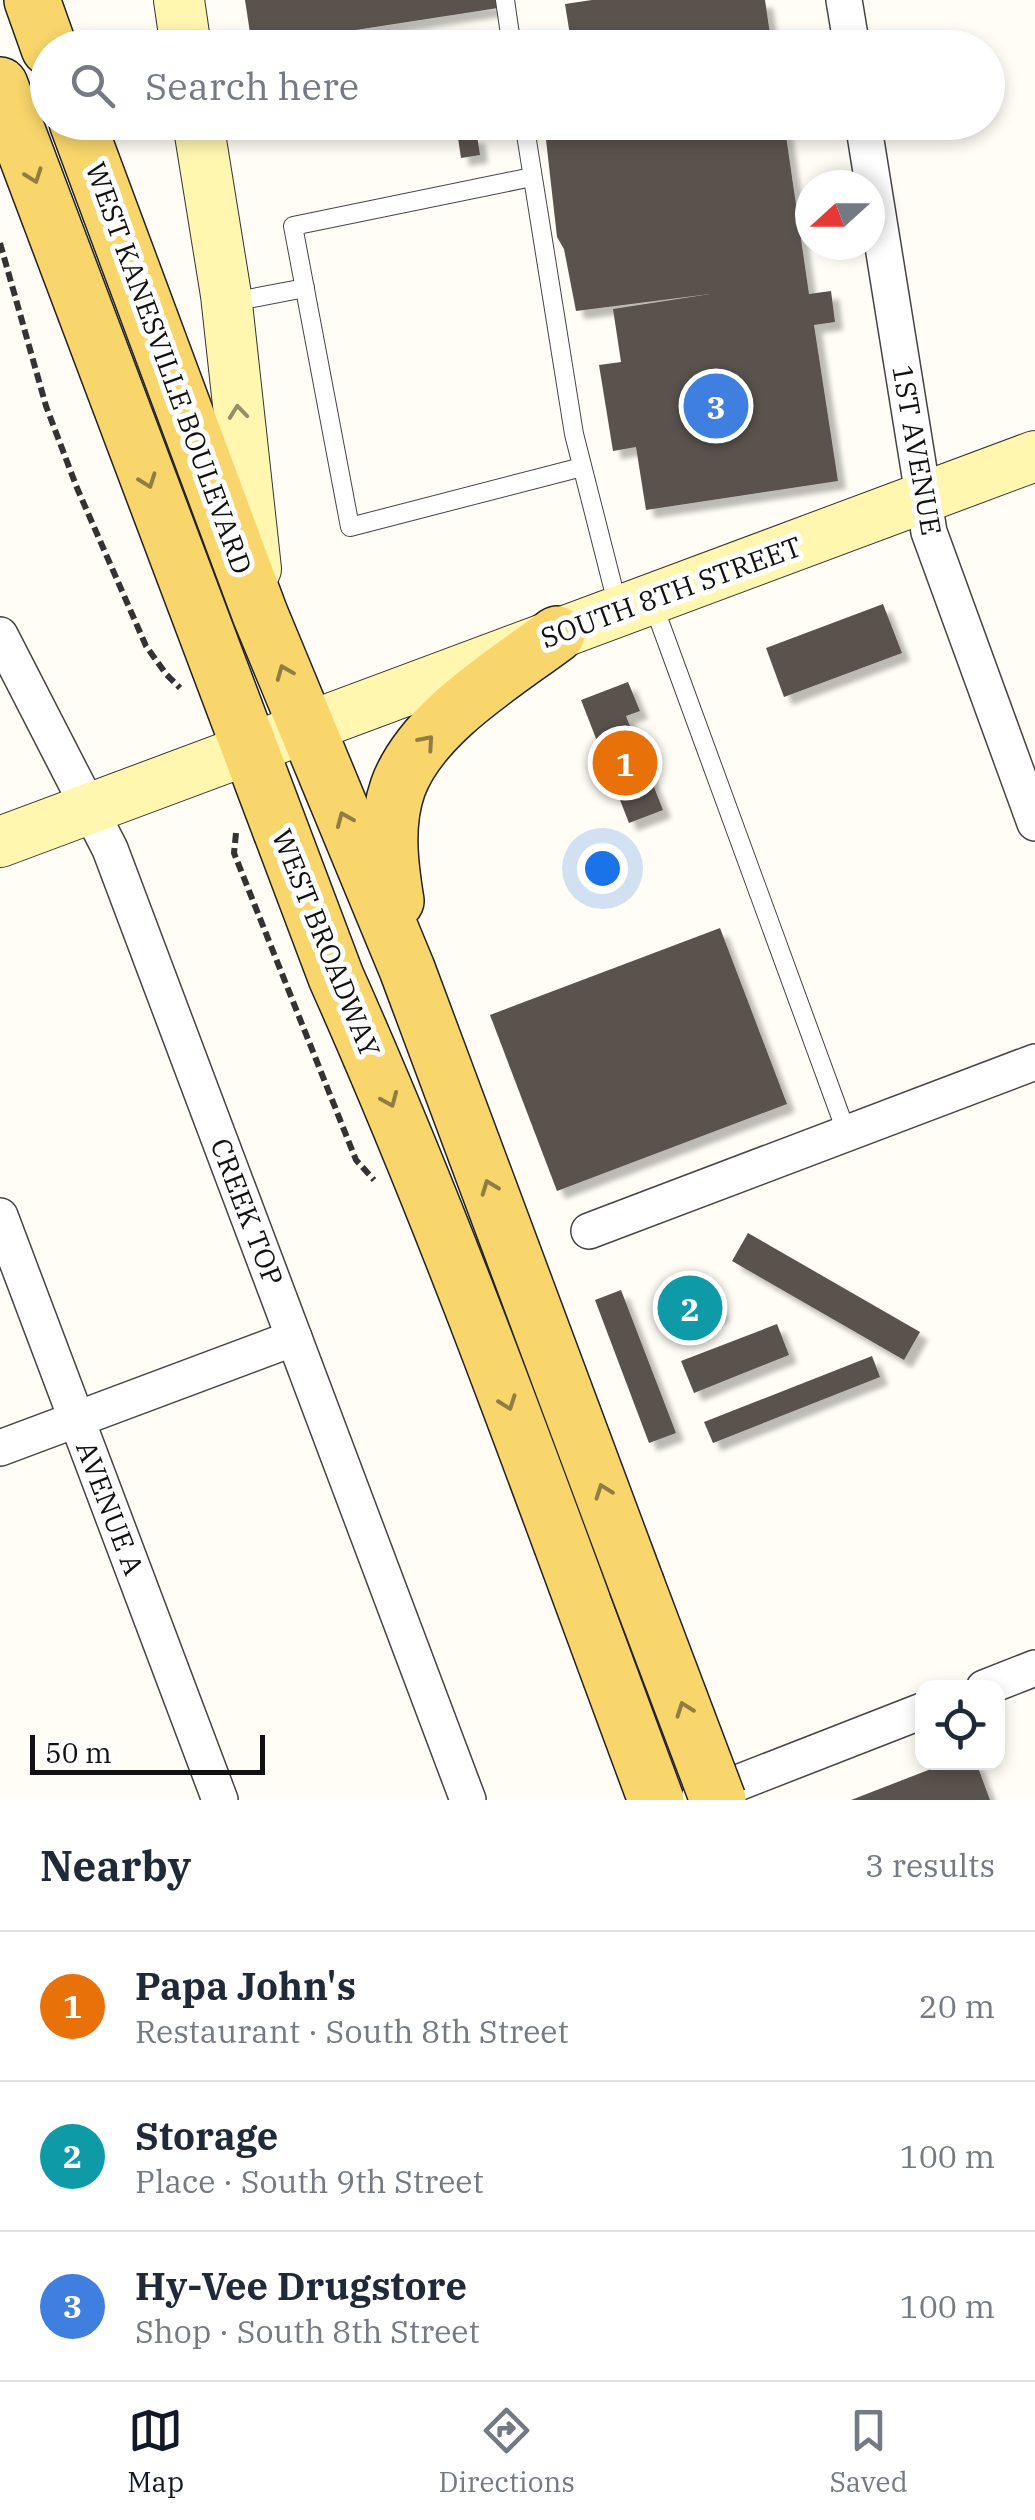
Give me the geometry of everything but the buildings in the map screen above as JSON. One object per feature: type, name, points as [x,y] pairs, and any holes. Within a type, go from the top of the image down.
[{"type":"main road","points":[[32,0],[43,30]]},
{"type":"main road","points":[[178,0],[183,30]]},
{"type":"main road","name":"WEST BROADWAY","points":[[0,85],[248,750],[336,977],[452,1251],[656,1800]]},
{"type":"main road","name":"WEST KANESVILLE BOULEVARD","points":[[84,140],[260,614]]},
{"type":"main road","points":[[201,140],[226,303],[260,614],[407,968],[718,1800]]},
{"type":"main road","name":"SOUTH 8TH STREET","points":[[0,842],[1035,456]]},
{"type":"main road","points":[[407,968],[390,860],[390,822],[398,787],[429,737],[483,689],[557,634]]},
{"type":"street","points":[[844,0],[849,30]]},
{"type":"street","name":"1ST AVENUE","points":[[866,140],[929,532],[1035,823]]},
{"type":"street","name":"CREEK TOP","points":[[0,635],[91,808],[117,867],[468,1800]]},
{"type":"street","points":[[589,1231],[1035,1062]]},
{"type":"street","name":"AVENUE A","points":[[0,1216],[220,1800]]},
{"type":"street","points":[[0,1448],[294,1338]]},
{"type":"street","points":[[1004,1680],[1035,1668]]},
{"type":"street","points":[[693,1800],[915,1714]]},
{"type":"lane","points":[[505,0],[509,30]]},
{"type":"lane","points":[[527,140],[582,467],[847,1134]]},
{"type":"lane","points":[[532,177],[294,226],[350,527],[582,467]]},
{"type":"lane","points":[[226,303],[305,288]]},
{"type":"place","name":"Hy-Vee Drugstore","points":[[716,406]]},
{"type":"place","name":"Papa John's","points":[[625,763]]},
{"type":"place","name":"Storage","points":[[690,1308]]}]
